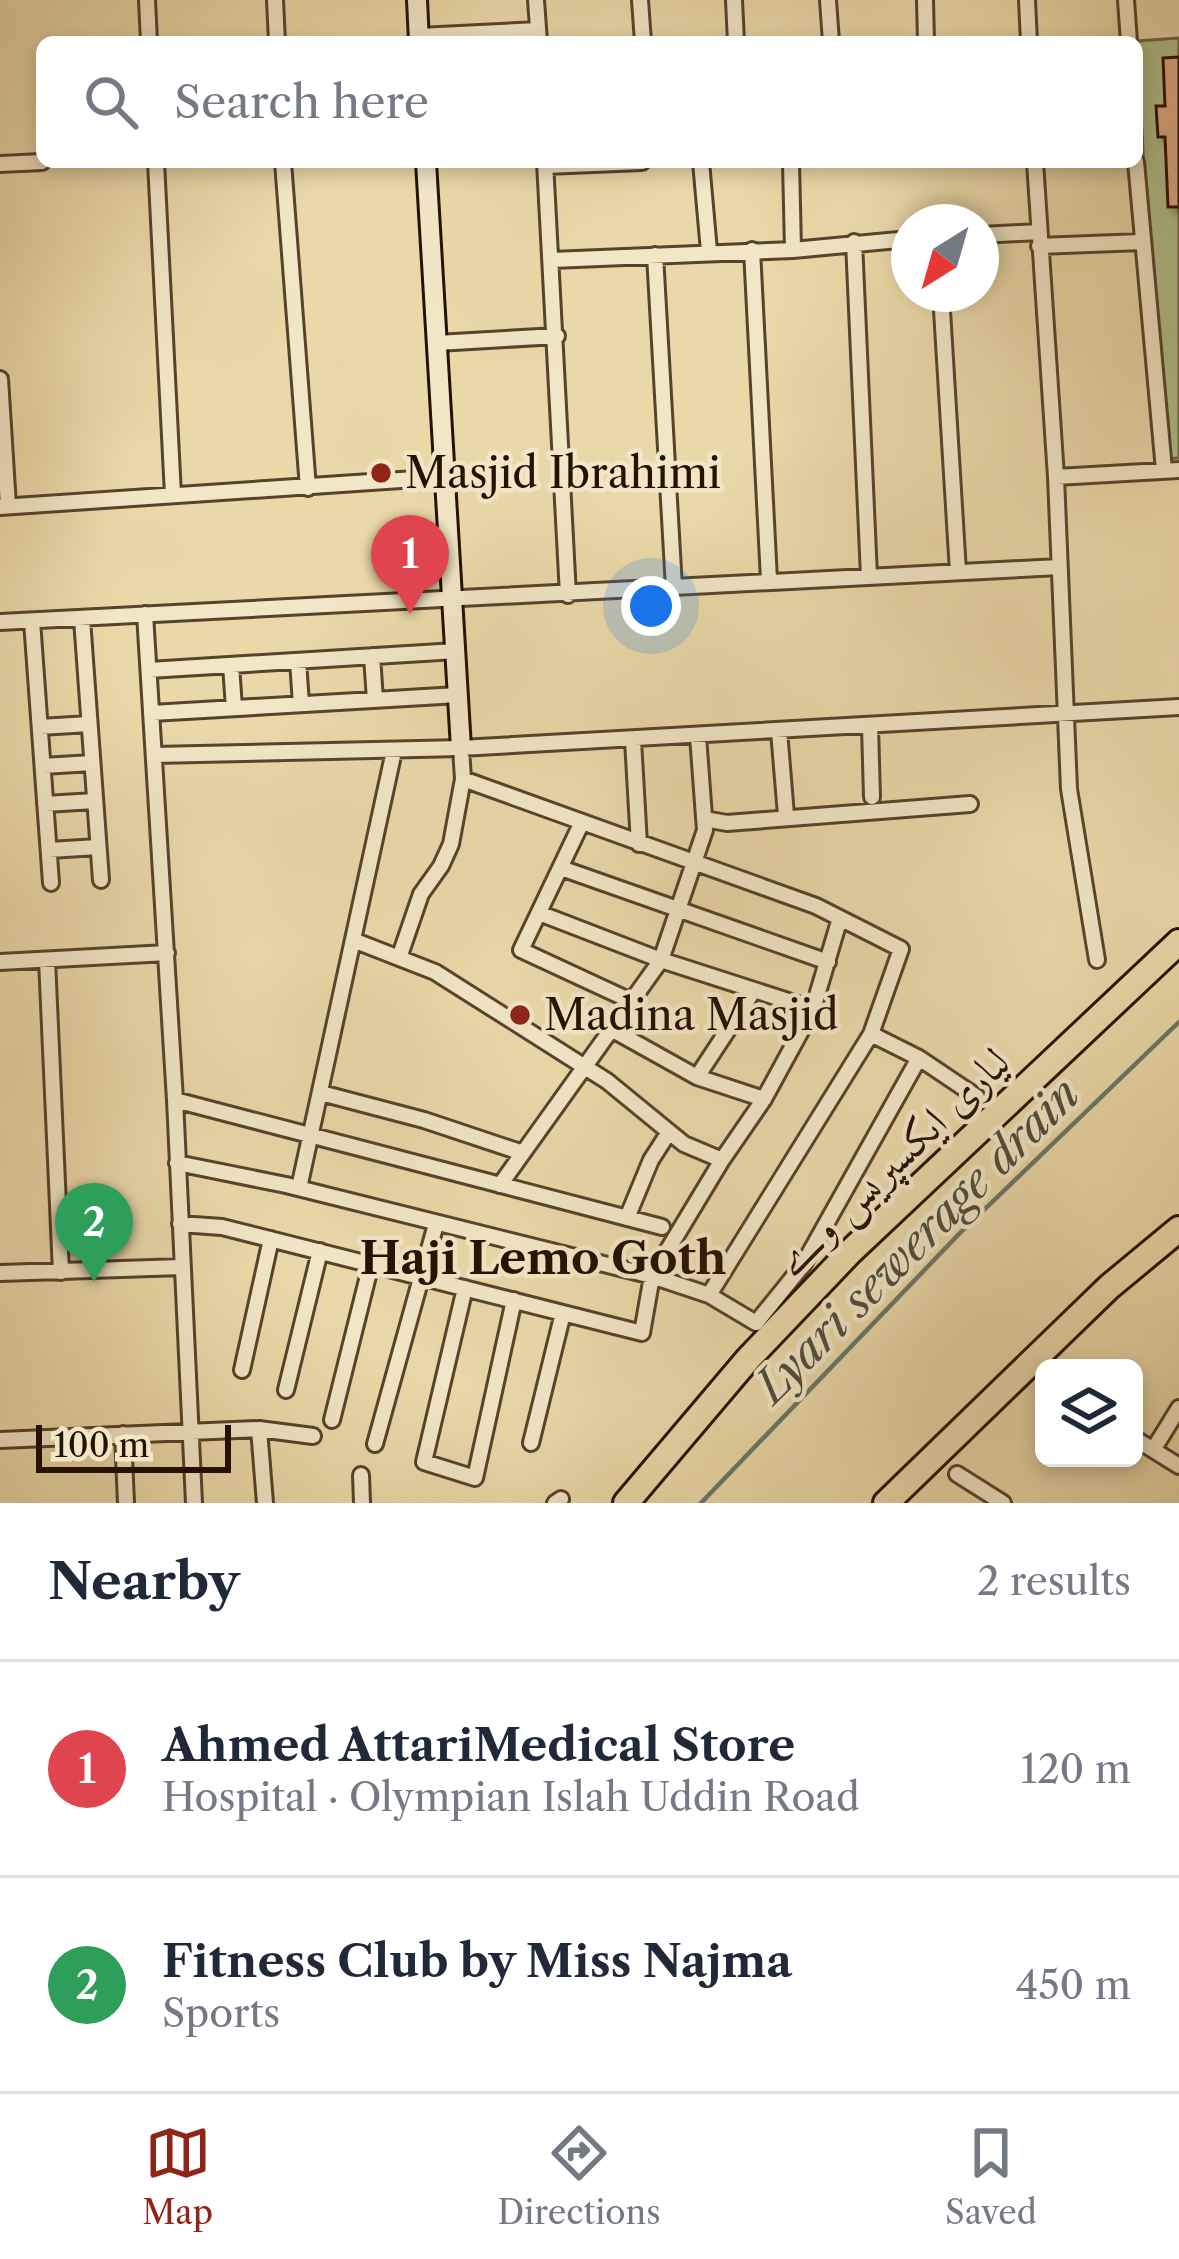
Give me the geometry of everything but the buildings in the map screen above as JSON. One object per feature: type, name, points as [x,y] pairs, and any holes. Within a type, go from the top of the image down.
[{"type":"highway","name":"لیاری ایکسپریس وے","points":[[626,1503],[748,1359],[850,1252],[1179,942]]},
{"type":"highway","points":[[886,1503],[1108,1287],[1179,1229]]},
{"type":"street","points":[[147,0],[149,36]]},
{"type":"street","points":[[275,0],[277,36]]},
{"type":"street","points":[[417,0],[419,36]]},
{"type":"street","points":[[536,0],[538,36]]},
{"type":"street","points":[[640,0],[643,36]]},
{"type":"street","points":[[734,0],[736,36]]},
{"type":"street","points":[[828,0],[830,36]]},
{"type":"street","points":[[925,0],[926,36]]},
{"type":"street","points":[[1027,0],[1029,36]]},
{"type":"street","points":[[1126,0],[1129,36]]},
{"type":"street","points":[[0,164],[36,162]]},
{"type":"street","points":[[156,168],[173,495]]},
{"type":"street","points":[[283,168],[308,488]]},
{"type":"street","points":[[399,958],[421,894],[451,844],[464,779],[426,168]]},
{"type":"street","points":[[545,168],[568,595]]},
{"type":"street","points":[[702,168],[709,251]]},
{"type":"street","points":[[791,168],[793,250]]},
{"type":"street","points":[[1035,168],[1056,477],[1069,789],[1097,960]]},
{"type":"street","points":[[1056,477],[1171,470],[1141,242],[1136,168]]},
{"type":"street","points":[[999,236],[1141,242]]},
{"type":"street","points":[[552,260],[793,250],[891,239]]},
{"type":"street","points":[[854,242],[869,576]]},
{"type":"street","points":[[752,250],[769,580]]},
{"type":"street","points":[[655,255],[674,588]]},
{"type":"street","points":[[942,312],[958,572]]},
{"type":"street","points":[[437,343],[556,336]]},
{"type":"street","points":[[0,379],[4,506],[445,477]]},
{"type":"street","points":[[0,622],[1059,567]]},
{"type":"street","points":[[146,614],[176,1100],[194,1503]]},
{"type":"street","points":[[82,619],[101,880]]},
{"type":"street","points":[[32,621],[51,883]]},
{"type":"street","points":[[149,670],[456,651]]},
{"type":"street","points":[[372,656],[375,700]]},
{"type":"street","points":[[298,661],[301,704]]},
{"type":"street","points":[[231,664],[234,708]]},
{"type":"street","points":[[152,713],[458,694]]},
{"type":"street","points":[[154,754],[461,748],[1179,707]]},
{"type":"street","points":[[40,728],[89,724]]},
{"type":"street","points":[[870,726],[872,797]]},
{"type":"street","points":[[779,731],[785,815]]},
{"type":"street","points":[[500,1185],[661,960],[705,830],[698,736]]},
{"type":"street","points":[[633,740],[640,844]]},
{"type":"street","points":[[299,1188],[394,751]]},
{"type":"street","points":[[43,766],[92,763]]},
{"type":"street","points":[[464,779],[840,918],[901,949],[871,1034],[709,1295]]},
{"type":"street","points":[[45,804],[95,801]]},
{"type":"street","points":[[704,819],[727,823],[970,804]]},
{"type":"street","points":[[582,823],[521,950],[631,1001]]},
{"type":"street","points":[[49,850],[98,847]]},
{"type":"street","points":[[561,868],[828,962]]},
{"type":"street","points":[[539,913],[661,960],[813,1009]]},
{"type":"street","points":[[180,1224],[222,1227],[642,1333],[652,1276],[764,1100],[813,1009],[840,918]]},
{"type":"street","points":[[353,940],[435,972],[584,1066],[684,1144],[722,1160]]},
{"type":"street","points":[[0,962],[167,953]]},
{"type":"street","points":[[47,960],[61,1272]]},
{"type":"street","points":[[697,1078],[754,991]]},
{"type":"street","points":[[611,1029],[697,1078],[764,1100]]},
{"type":"street","points":[[871,1034],[919,1058],[977,1097]]},
{"type":"street","points":[[177,1163],[299,1188],[652,1276],[709,1295],[756,1323],[803,1265],[919,1058]]},
{"type":"street","points":[[321,1093],[523,1153]]},
{"type":"street","points":[[176,1100],[662,1227]]},
{"type":"street","points":[[627,1218],[651,1160],[669,1132]]},
{"type":"street","points":[[375,1444],[436,1224]]},
{"type":"street","points":[[242,1370],[271,1239]]},
{"type":"street","points":[[286,1390],[320,1251]]},
{"type":"street","points":[[332,1420],[371,1264]]},
{"type":"street","points":[[0,1273],[182,1267]]},
{"type":"street","points":[[465,1288],[424,1462],[475,1478],[514,1300]]},
{"type":"street","points":[[530,1443],[563,1313]]},
{"type":"street","points":[[1153,1450],[1179,1408]]},
{"type":"street","points":[[259,1429],[265,1503]]},
{"type":"street","points":[[0,1439],[259,1429],[314,1436]]},
{"type":"street","points":[[123,1434],[126,1503]]},
{"type":"street","points":[[1143,1444],[1179,1466]]},
{"type":"street","points":[[957,1474],[1004,1503]]},
{"type":"street","points":[[361,1475],[362,1503]]},
{"type":"green space","points":[[1179,38],[1179,458],[1160,459],[1143,150],[1143,41]]},
{"type":"waterway","name":"Lyari sewerage drain","points":[[701,1503],[959,1234],[1179,1022]]},
{"type":"place","name":"Masjid Ibrahimi","points":[[381,473]]},
{"type":"place","name":"Ahmed AttariMedical Store","points":[[410,614]]},
{"type":"place","name":"Madina Masjid","points":[[520,1015]]},
{"type":"place","name":"Fitness Club by Miss Najma","points":[[94,1282]]},
{"type":"district","name":"Haji Lemo Goth","points":[[543,1258]]}]
